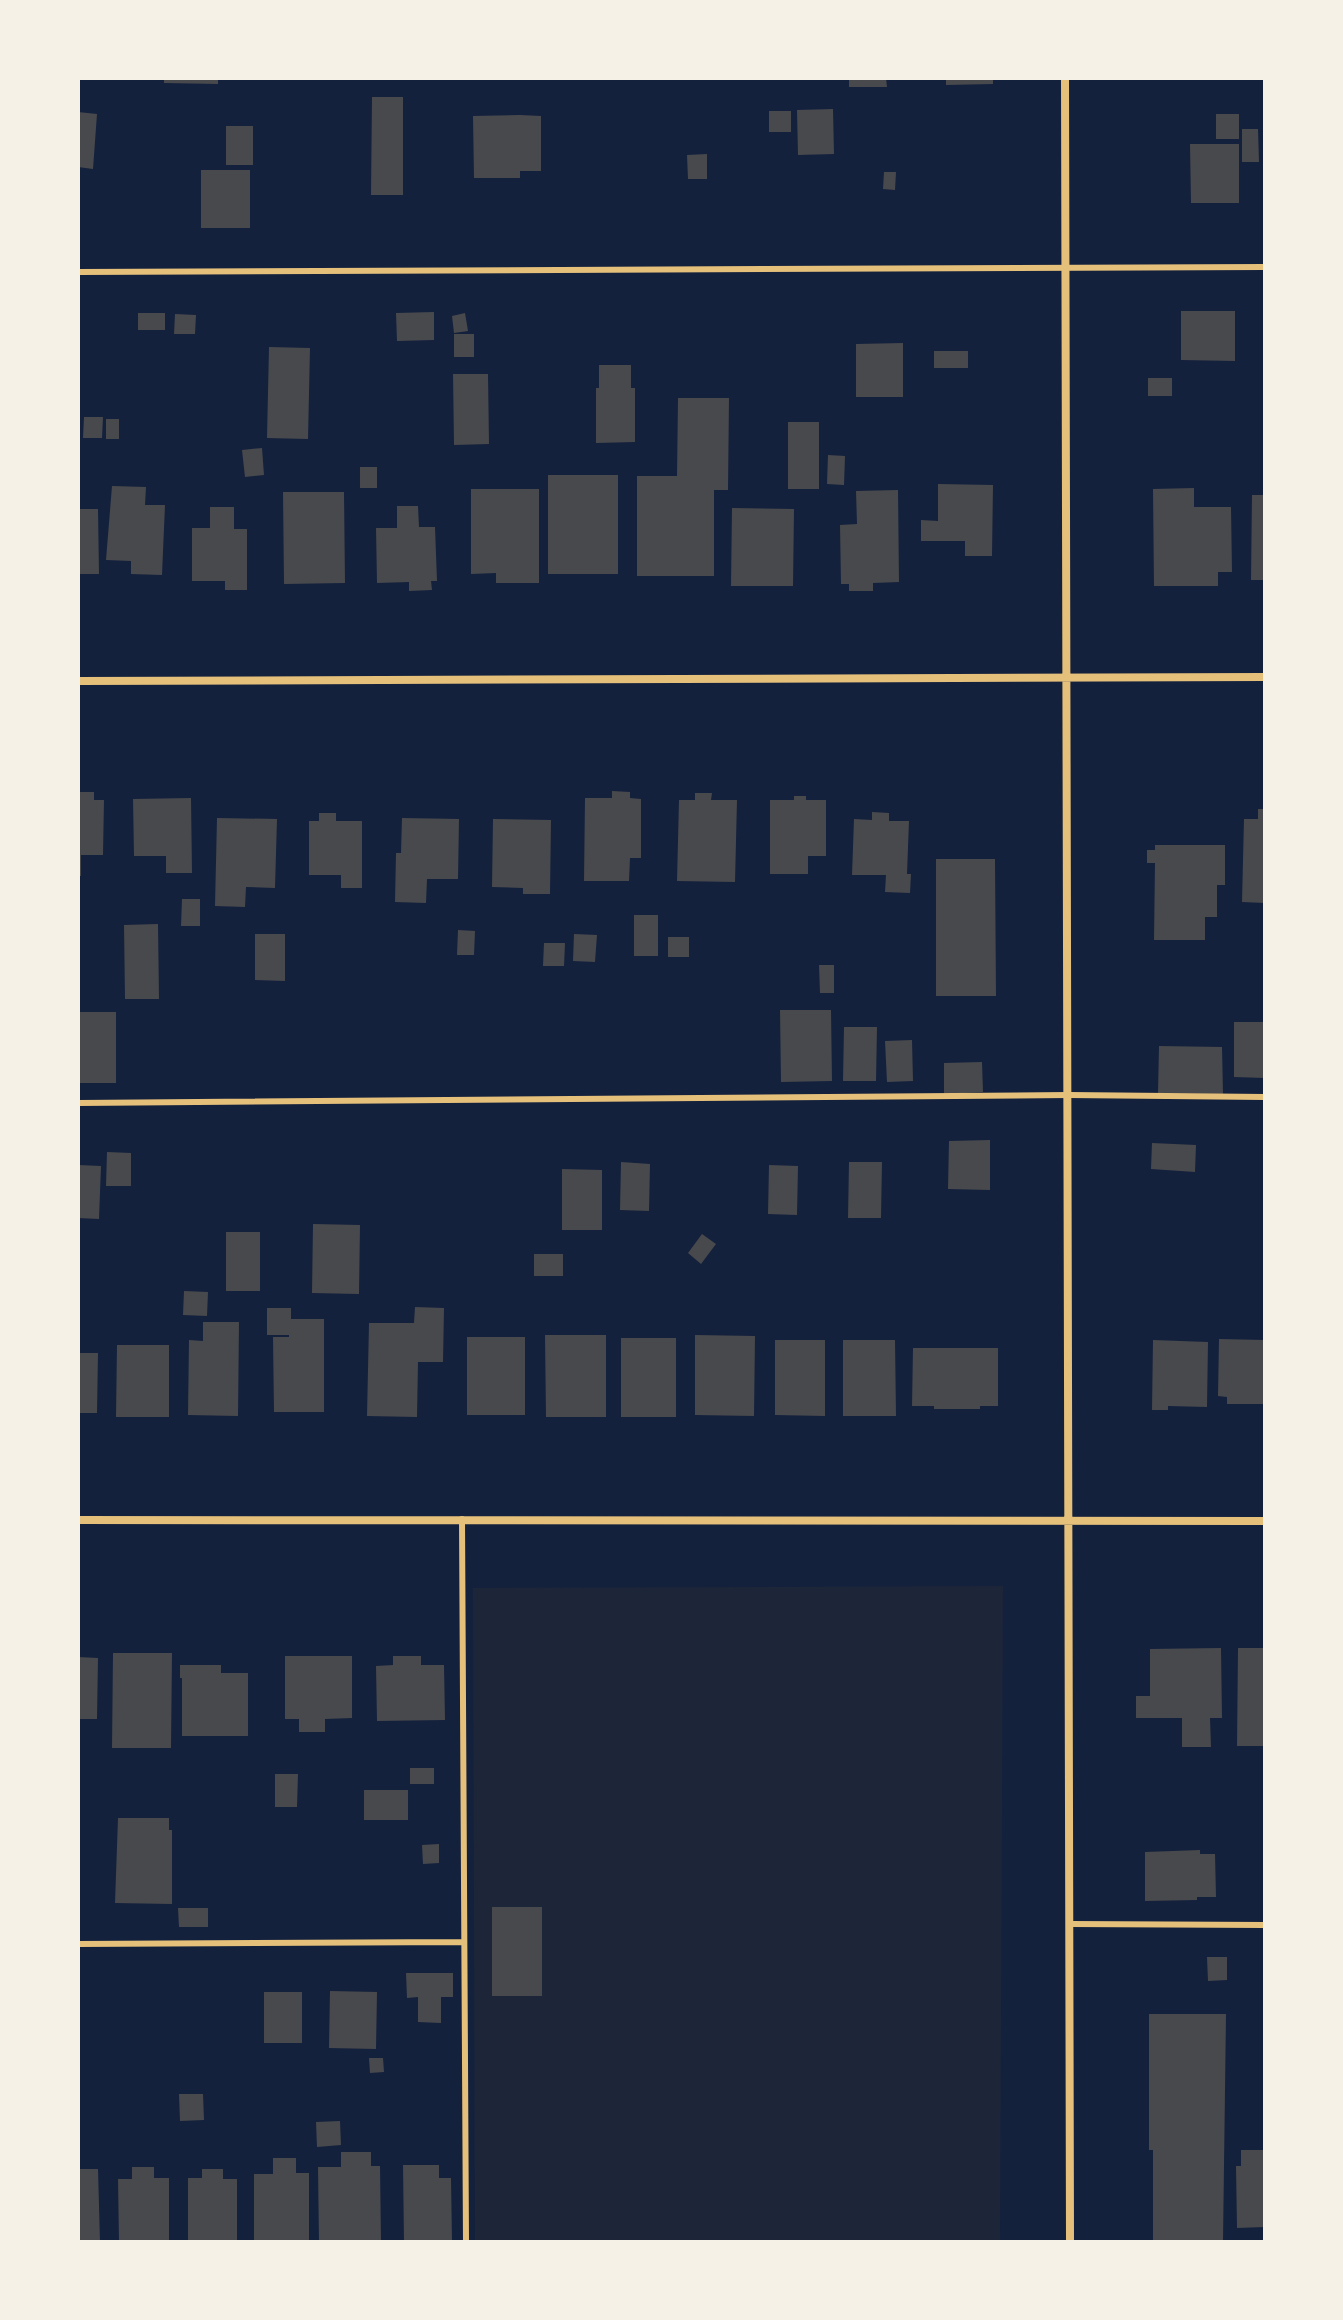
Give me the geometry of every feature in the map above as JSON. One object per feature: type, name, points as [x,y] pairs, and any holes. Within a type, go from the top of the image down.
[{"type":"street","points":[[1065,78],[1070,2242]]},
{"type":"street","points":[[78,681],[1265,677]]},
{"type":"street","points":[[78,1520],[1265,1521]]},
{"type":"lane","points":[[78,272],[1265,267]]},
{"type":"lane","points":[[78,1103],[1069,1095],[1265,1097]]},
{"type":"lane","points":[[462,1519],[466,2242]]},
{"type":"lane","points":[[1070,1924],[1265,1925]]},
{"type":"lane","points":[[78,1944],[463,1942]]},
{"type":"shaded area","points":[[1003,1586],[1000,2242],[475,2242],[473,1588]]},
{"type":"building","points":[[164,78],[218,78],[218,84],[164,83]]},
{"type":"building","points":[[849,78],[886,78],[887,87],[849,87]]},
{"type":"building","points":[[946,78],[993,78],[993,84],[946,85]]},
{"type":"building","points":[[372,97],[403,97],[403,195],[371,195]]},
{"type":"building","points":[[833,109],[834,154],[798,155],[797,110]]},
{"type":"building","points":[[769,111],[791,111],[791,132],[769,132]]},
{"type":"building","points":[[78,112],[97,114],[93,169],[78,167]]},
{"type":"building","points":[[1216,114],[1239,114],[1239,139],[1216,139]]},
{"type":"building","points":[[473,116],[541,116],[541,171],[520,171],[520,178],[474,178]]},
{"type":"building","points":[[226,126],[253,126],[253,165],[226,165]]},
{"type":"building","points":[[1242,129],[1258,129],[1259,162],[1242,162]]},
{"type":"building","points":[[1190,144],[1239,144],[1239,203],[1191,203]]},
{"type":"building","points":[[707,154],[707,179],[688,179],[687,155]]},
{"type":"building","points":[[201,170],[250,170],[250,228],[201,228]]},
{"type":"building","points":[[884,172],[896,172],[895,190],[883,189]]},
{"type":"building","points":[[1181,311],[1235,311],[1235,361],[1181,360]]},
{"type":"building","points":[[434,312],[434,340],[397,341],[396,313]]},
{"type":"building","points":[[138,313],[165,313],[165,330],[138,330]]},
{"type":"building","points":[[465,313],[468,331],[454,333],[452,316]]},
{"type":"building","points":[[175,314],[196,315],[195,334],[174,334]]},
{"type":"building","points":[[454,334],[474,334],[474,357],[454,357]]},
{"type":"building","points":[[903,343],[903,397],[856,397],[856,344]]},
{"type":"building","points":[[269,347],[310,348],[308,439],[267,438]]},
{"type":"building","points":[[934,351],[968,351],[968,368],[934,368]]},
{"type":"building","points":[[599,365],[631,365],[631,388],[635,388],[635,442],[596,443]]},
{"type":"building","points":[[453,374],[488,374],[489,444],[454,445]]},
{"type":"building","points":[[1148,378],[1172,378],[1172,396],[1148,396]]},
{"type":"building","points":[[678,398],[729,398],[728,490],[714,490],[714,576],[637,576],[637,476],[677,476]]},
{"type":"building","points":[[84,417],[103,417],[102,438],[83,438]]},
{"type":"building","points":[[106,419],[119,419],[119,439],[106,439]]},
{"type":"building","points":[[788,422],[819,422],[819,489],[788,489]]},
{"type":"building","points":[[262,448],[264,475],[245,477],[242,450]]},
{"type":"building","points":[[828,455],[845,456],[844,485],[827,484]]},
{"type":"building","points":[[360,467],[377,467],[377,488],[360,488]]},
{"type":"building","points":[[548,475],[618,475],[618,574],[548,574]]},
{"type":"building","points":[[938,484],[993,485],[992,556],[965,556],[965,541],[921,541],[921,520],[938,521]]},
{"type":"building","points":[[112,486],[146,487],[145,505],[165,505],[162,575],[131,574],[131,561],[106,560]]},
{"type":"building","points":[[1194,488],[1194,507],[1231,507],[1232,572],[1218,572],[1218,586],[1154,586],[1153,489]]},
{"type":"building","points":[[471,489],[539,489],[539,583],[496,583],[496,573],[471,574]]},
{"type":"building","points":[[898,490],[899,582],[873,583],[873,591],[849,591],[849,584],[841,584],[840,525],[857,524],[856,491]]},
{"type":"building","points":[[283,492],[344,492],[345,583],[284,584]]},
{"type":"building","points":[[1252,495],[1265,495],[1265,580],[1251,580]]},
{"type":"building","points":[[397,506],[418,506],[419,527],[435,527],[437,581],[431,581],[432,590],[409,591],[409,582],[377,583],[376,528],[397,528]]},
{"type":"building","points":[[210,507],[234,507],[234,529],[247,529],[247,590],[225,590],[225,581],[192,581],[192,528],[210,528]]},
{"type":"building","points":[[732,508],[794,509],[793,586],[731,586]]},
{"type":"building","points":[[78,509],[98,509],[99,574],[78,574]]},
{"type":"building","points":[[612,791],[630,792],[630,798],[641,799],[641,858],[630,858],[629,881],[584,881],[585,798],[612,798]]},
{"type":"building","points":[[78,792],[94,792],[94,800],[104,800],[103,855],[81,855],[81,876],[78,876]]},
{"type":"building","points":[[695,793],[712,793],[711,800],[737,800],[735,882],[677,881],[679,800],[695,800]]},
{"type":"building","points":[[794,796],[806,796],[806,800],[826,800],[826,856],[808,856],[808,874],[770,874],[770,800],[794,800]]},
{"type":"building","points":[[191,798],[192,873],[166,873],[166,856],[134,856],[133,799]]},
{"type":"building","points":[[1258,809],[1265,809],[1265,903],[1242,902],[1244,819],[1258,819]]},
{"type":"building","points":[[872,812],[889,813],[889,821],[909,821],[907,874],[911,874],[910,893],[885,892],[886,875],[852,875],[854,819],[872,820]]},
{"type":"building","points":[[319,813],[336,813],[336,821],[362,821],[362,888],[341,888],[341,875],[309,875],[309,821],[319,821]]},
{"type":"building","points":[[217,818],[277,819],[275,888],[246,887],[245,907],[215,906]]},
{"type":"building","points":[[402,818],[459,819],[458,879],[427,879],[426,903],[395,902],[396,853],[401,853]]},
{"type":"building","points":[[493,819],[551,820],[550,894],[523,894],[523,888],[492,887]]},
{"type":"building","points":[[1155,845],[1225,845],[1225,885],[1217,885],[1217,917],[1205,917],[1205,940],[1154,940],[1155,863],[1147,863],[1147,850],[1155,850]]},
{"type":"building","points":[[936,859],[995,859],[996,996],[936,996]]},
{"type":"building","points":[[182,899],[200,899],[200,926],[181,926]]},
{"type":"building","points":[[634,915],[658,915],[658,956],[634,956]]},
{"type":"building","points":[[158,924],[159,999],[125,999],[124,925]]},
{"type":"building","points":[[458,930],[475,931],[474,955],[457,955]]},
{"type":"building","points":[[255,934],[285,934],[285,981],[255,980]]},
{"type":"building","points":[[574,934],[597,935],[595,962],[573,961]]},
{"type":"building","points":[[668,937],[689,937],[689,957],[668,957]]},
{"type":"building","points":[[544,943],[565,943],[564,966],[543,966]]},
{"type":"building","points":[[819,965],[834,965],[834,993],[820,993]]},
{"type":"building","points":[[780,1010],[831,1010],[832,1081],[781,1082]]},
{"type":"building","points":[[78,1012],[116,1012],[116,1083],[78,1083]]},
{"type":"building","points":[[1234,1022],[1265,1022],[1265,1078],[1234,1077]]},
{"type":"building","points":[[844,1027],[877,1027],[876,1081],[843,1081]]},
{"type":"building","points":[[912,1040],[913,1081],[887,1082],[885,1041]]},
{"type":"building","points":[[1159,1046],[1222,1047],[1223,1094],[1158,1093]]},
{"type":"building","points":[[982,1062],[983,1092],[944,1094],[944,1063]]},
{"type":"building","points":[[990,1140],[990,1190],[948,1189],[949,1141]]},
{"type":"building","points":[[1152,1143],[1196,1145],[1195,1172],[1151,1169]]},
{"type":"building","points":[[107,1152],[131,1153],[131,1186],[106,1186]]},
{"type":"building","points":[[621,1162],[650,1164],[649,1211],[620,1210]]},
{"type":"building","points":[[849,1162],[882,1162],[881,1218],[848,1218]]},
{"type":"building","points":[[78,1165],[101,1166],[99,1219],[78,1218]]},
{"type":"building","points":[[769,1165],[798,1166],[797,1215],[768,1214]]},
{"type":"building","points":[[562,1169],[602,1170],[602,1230],[562,1230]]},
{"type":"building","points":[[313,1224],[360,1225],[359,1294],[312,1293]]},
{"type":"building","points":[[226,1232],[260,1232],[260,1291],[226,1291]]},
{"type":"building","points":[[702,1234],[716,1244],[701,1264],[688,1253]]},
{"type":"building","points":[[534,1254],[563,1254],[563,1276],[534,1276]]},
{"type":"building","points":[[184,1291],[208,1292],[207,1316],[183,1315]]},
{"type":"building","points":[[415,1307],[444,1308],[443,1362],[418,1362],[417,1417],[367,1416],[369,1323],[414,1323]]},
{"type":"building","points":[[267,1308],[291,1308],[291,1319],[324,1319],[324,1412],[274,1412],[273,1337],[289,1335],[267,1335]]},
{"type":"building","points":[[203,1322],[239,1322],[238,1416],[188,1415],[189,1340],[203,1341]]},
{"type":"building","points":[[545,1335],[606,1335],[606,1417],[546,1417]]},
{"type":"building","points":[[695,1335],[755,1336],[754,1416],[695,1415]]},
{"type":"building","points":[[467,1337],[525,1337],[525,1415],[467,1415]]},
{"type":"building","points":[[621,1338],[676,1338],[676,1417],[621,1417]]},
{"type":"building","points":[[1219,1339],[1265,1340],[1265,1404],[1227,1404],[1227,1397],[1218,1396]]},
{"type":"building","points":[[775,1340],[825,1340],[825,1416],[775,1415]]},
{"type":"building","points":[[843,1340],[895,1340],[896,1416],[843,1416]]},
{"type":"building","points":[[1153,1340],[1208,1342],[1207,1407],[1168,1406],[1168,1410],[1152,1410]]},
{"type":"building","points":[[117,1345],[169,1345],[169,1417],[116,1417]]},
{"type":"building","points":[[913,1348],[998,1348],[998,1406],[934,1409],[934,1406],[912,1406]]},
{"type":"building","points":[[78,1353],[98,1353],[97,1413],[78,1413]]},
{"type":"building","points":[[1221,1648],[1222,1718],[1210,1718],[1211,1747],[1182,1747],[1182,1718],[1136,1718],[1136,1696],[1150,1696],[1150,1649]]},
{"type":"building","points":[[1238,1648],[1265,1648],[1265,1746],[1237,1746]]},
{"type":"building","points":[[113,1653],[172,1653],[171,1748],[112,1748]]},
{"type":"building","points":[[285,1656],[352,1656],[352,1718],[325,1719],[325,1732],[299,1732],[299,1719],[285,1719]]},
{"type":"building","points":[[393,1656],[421,1656],[421,1665],[444,1665],[445,1720],[377,1721],[376,1666],[393,1665]]},
{"type":"building","points":[[78,1657],[98,1658],[97,1719],[78,1719]]},
{"type":"building","points":[[180,1665],[221,1665],[221,1673],[248,1673],[248,1736],[182,1736]]},
{"type":"building","points":[[410,1768],[434,1768],[434,1784],[410,1784]]},
{"type":"building","points":[[275,1774],[298,1774],[297,1807],[275,1807]]},
{"type":"building","points":[[364,1790],[408,1790],[408,1820],[364,1820]]},
{"type":"building","points":[[118,1818],[169,1818],[169,1830],[172,1830],[172,1904],[115,1903]]},
{"type":"building","points":[[439,1844],[439,1863],[423,1864],[422,1845]]},
{"type":"building","points":[[1200,1850],[1200,1854],[1215,1854],[1216,1897],[1145,1901],[1145,1852]]},
{"type":"building","points":[[492,1907],[542,1907],[542,1996],[492,1996]]},
{"type":"building","points":[[178,1908],[208,1908],[208,1927],[179,1927]]},
{"type":"building","points":[[1207,1957],[1227,1957],[1227,1980],[1208,1981]]},
{"type":"building","points":[[406,1973],[453,1973],[453,1997],[441,1997],[441,2023],[418,2022],[418,1997],[407,1998]]},
{"type":"building","points":[[330,1991],[377,1992],[376,2049],[329,2048]]},
{"type":"building","points":[[264,1992],[302,1992],[302,2043],[264,2043]]},
{"type":"building","points":[[1149,2014],[1226,2014],[1223,2242],[1153,2242]]},
{"type":"building","points":[[369,2058],[383,2058],[384,2072],[370,2073]]},
{"type":"building","points":[[179,2094],[203,2094],[204,2120],[180,2121]]},
{"type":"building","points":[[340,2121],[341,2145],[317,2147],[316,2122]]},
{"type":"building","points":[[1241,2150],[1265,2150],[1265,2227],[1237,2228],[1236,2166],[1241,2166]]},
{"type":"building","points":[[341,2152],[371,2152],[371,2166],[380,2166],[381,2242],[319,2242],[318,2167],[341,2167]]},
{"type":"building","points":[[273,2158],[296,2158],[296,2173],[309,2173],[309,2242],[254,2242],[254,2174],[273,2174]]},
{"type":"building","points":[[403,2165],[439,2165],[439,2178],[451,2178],[452,2242],[404,2242]]},
{"type":"building","points":[[132,2167],[154,2167],[154,2178],[169,2178],[169,2242],[119,2242],[118,2179],[132,2179]]},
{"type":"building","points":[[78,2169],[98,2169],[100,2242],[78,2242]]},
{"type":"building","points":[[202,2169],[223,2169],[223,2179],[237,2179],[237,2242],[188,2242],[188,2178],[202,2178]]}]
